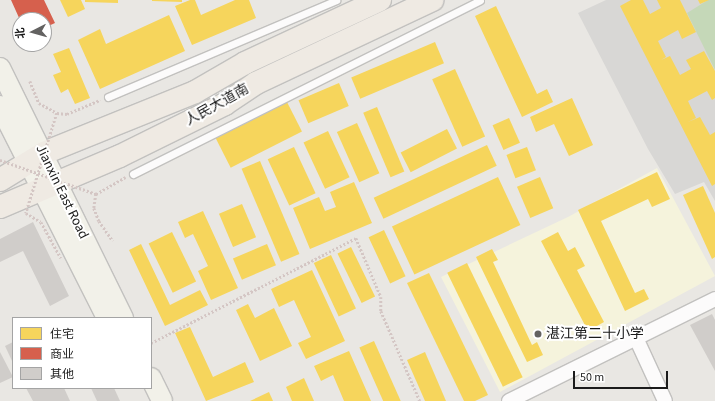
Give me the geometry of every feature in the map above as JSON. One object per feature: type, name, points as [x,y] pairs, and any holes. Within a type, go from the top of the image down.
[{"type":"main road","name":"人民大道南","points":[[0,180],[43,172],[388,21],[432,0]]},
{"type":"main road","name":"人民大道南","points":[[0,207],[43,172],[195,92],[245,63],[377,1]]},
{"type":"street","points":[[377,1],[388,21]]},
{"type":"street","name":"Jianxin East Road","points":[[0,68],[43,172],[107,317]]},
{"type":"street","name":"Jianxin East Road","points":[[0,106],[43,172],[122,317]]},
{"type":"street","points":[[509,401],[715,299]]},
{"type":"street","points":[[636,338],[664,401]]},
{"type":"street","points":[[152,380],[162,401]]},
{"type":"street","points":[[141,389],[147,401]]},
{"type":"lane","points":[[108,97],[336,0]]},
{"type":"lane","points":[[133,174],[480,0]]},
{"type":"path","points":[[30,81],[39,103],[57,113],[67,114],[108,97]]},
{"type":"path","points":[[57,113],[43,172],[26,213],[42,222],[61,258]]},
{"type":"path","points":[[0,160],[43,172],[96,194]]},
{"type":"path","points":[[112,241],[98,221],[94,208],[96,194],[110,183],[133,174]]},
{"type":"path","points":[[152,342],[356,238],[381,297],[381,311],[420,401]]},
{"type":"shaded area","points":[[606,0],[715,0],[715,201],[704,182],[675,194],[648,149],[578,13]]},
{"type":"shaded area","name":"湛江第二十小学","points":[[657,168],[715,276],[500,392],[441,277],[568,217]]},
{"type":"green space","points":[[708,0],[715,0],[715,70],[687,13]]},
{"type":"building: 住宅","points":[[60,0],[81,0],[85,9],[68,17]]},
{"type":"building: 住宅","points":[[85,0],[118,0],[118,3],[85,2]]},
{"type":"building: 住宅","points":[[182,0],[182,2],[152,1]]},
{"type":"building: 住宅","points":[[190,0],[195,0],[201,15],[235,0],[249,0],[256,18],[192,45],[175,6]]},
{"type":"building: 住宅","points":[[631,0],[643,0],[650,14],[661,8],[657,0],[680,0],[696,32],[682,39],[678,30],[658,41],[666,57],[661,60],[670,56],[680,75],[691,69],[686,60],[704,51],[715,71],[715,98],[712,100],[707,91],[688,101],[696,118],[688,122],[700,117],[710,135],[715,132],[715,184],[712,186],[620,6]]},
{"type":"building: 住宅","points":[[698,0],[709,0],[700,4]]},
{"type":"building: 住宅","points":[[496,6],[537,94],[547,89],[553,102],[522,117],[475,16]]},
{"type":"building: 住宅","points":[[169,15],[185,51],[100,89],[78,40],[100,29],[106,44]]},
{"type":"building: 住宅","points":[[435,42],[444,63],[360,99],[351,78]]},
{"type":"building: 住宅","points":[[69,48],[90,98],[75,104],[68,89],[61,93],[53,75],[61,72],[53,54]]},
{"type":"building: 住宅","points":[[455,69],[485,137],[462,147],[432,79]]},
{"type":"building: 住宅","points":[[339,83],[349,106],[308,123],[298,100]]},
{"type":"building: 住宅","points":[[572,98],[593,145],[569,156],[554,124],[536,132],[530,117]]},
{"type":"building: 住宅","points":[[287,102],[302,131],[231,168],[216,138]]},
{"type":"building: 住宅","points":[[377,107],[404,171],[391,177],[363,113]]},
{"type":"building: 住宅","points":[[509,118],[520,143],[504,150],[493,125]]},
{"type":"building: 住宅","points":[[357,123],[379,173],[359,182],[337,132]]},
{"type":"building: 住宅","points":[[447,129],[457,149],[411,172],[401,153]]},
{"type":"building: 住宅","points":[[328,131],[350,177],[325,189],[304,142]]},
{"type":"building: 住宅","points":[[487,145],[497,166],[383,219],[374,198]]},
{"type":"building: 住宅","points":[[294,147],[316,193],[289,205],[268,159]]},
{"type":"building: 住宅","points":[[527,147],[536,170],[515,178],[506,155]]},
{"type":"building: 住宅","points":[[260,161],[299,254],[281,262],[242,169]]},
{"type":"building: 住宅","points":[[657,172],[670,199],[652,207],[648,199],[601,221],[635,293],[644,289],[649,299],[625,311],[578,210]]},
{"type":"building: 住宅","points":[[498,177],[520,225],[414,274],[392,226]]},
{"type":"building: 住宅","points":[[540,177],[553,208],[530,218],[517,187]]},
{"type":"building: 住宅","points":[[354,182],[372,223],[310,249],[293,208],[319,197],[325,211],[336,207],[330,192]]},
{"type":"building: 住宅","points":[[703,186],[715,213],[715,257],[712,259],[683,195]]},
{"type":"building: 住宅","points":[[242,204],[256,237],[233,247],[219,214]]},
{"type":"building: 住宅","points":[[203,211],[238,288],[211,300],[198,271],[208,266],[193,234],[185,238],[178,222]]},
{"type":"building: 住宅","points":[[384,230],[406,276],[390,283],[369,237]]},
{"type":"building: 住宅","points":[[172,232],[196,281],[173,293],[149,243]]},
{"type":"building: 住宅","points":[[558,232],[568,251],[575,247],[585,266],[577,270],[604,322],[588,331],[541,241]]},
{"type":"building: 住宅","points":[[141,244],[170,305],[200,290],[208,305],[165,326],[129,250]]},
{"type":"building: 住宅","points":[[267,244],[276,265],[242,280],[233,258]]},
{"type":"building: 住宅","points":[[351,247],[375,296],[362,303],[338,254]]},
{"type":"building: 住宅","points":[[492,249],[498,260],[493,262],[532,345],[537,342],[543,355],[527,362],[476,257]]},
{"type":"building: 住宅","points":[[331,255],[356,308],[339,317],[314,263]]},
{"type":"building: 住宅","points":[[467,263],[523,377],[503,387],[447,273]]},
{"type":"building: 住宅","points":[[312,270],[345,341],[306,359],[298,343],[311,337],[294,300],[279,307],[271,289]]},
{"type":"building: 住宅","points":[[429,273],[488,395],[475,401],[464,401],[407,283]]},
{"type":"building: 住宅","points":[[248,304],[255,318],[274,308],[292,346],[260,361],[236,310]]},
{"type":"building: 住宅","points":[[190,327],[213,377],[245,362],[254,382],[206,401],[175,333]]},
{"type":"building: 住宅","points":[[374,341],[401,401],[383,401],[359,348]]},
{"type":"building: 住宅","points":[[349,351],[371,401],[344,401],[333,375],[321,381],[314,366]]},
{"type":"building: 住宅","points":[[425,352],[446,401],[425,401],[407,360]]},
{"type":"building: 住宅","points":[[304,378],[314,401],[292,401],[286,387]]},
{"type":"building: 住宅","points":[[269,392],[273,401],[250,401]]},
{"type":"building: 商业","points":[[11,0],[44,0],[50,12],[16,12]]},
{"type":"building: 商业","points":[[52,17],[55,23],[52,24]]},
{"type":"building: 其他","points":[[33,222],[69,296],[50,306],[23,251],[0,262],[0,239]]},
{"type":"building: 其他","points":[[712,314],[715,320],[715,371],[690,325]]},
{"type":"building: 其他","points":[[12,342],[12,361],[5,346]]},
{"type":"building: 其他","points":[[0,352],[12,377],[0,383]]},
{"type":"building: 其他","points":[[27,389],[64,389],[70,401],[33,401]]},
{"type":"building: 其他","points":[[91,389],[114,389],[120,401],[97,401]]},
{"type":"place","name":"湛江第二十小学","points":[[538,334]]}]
